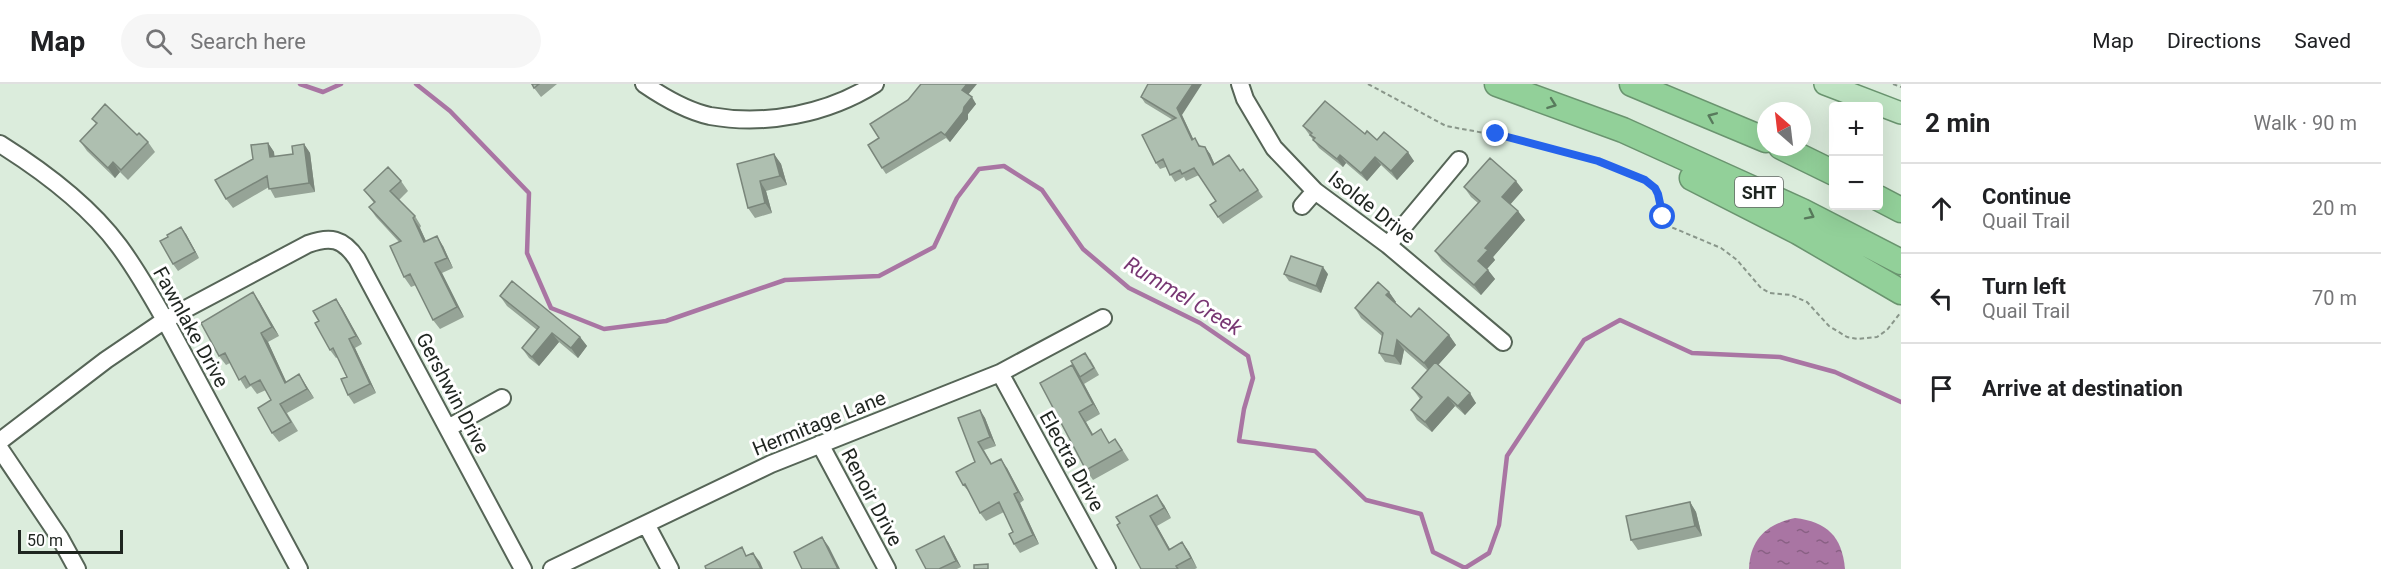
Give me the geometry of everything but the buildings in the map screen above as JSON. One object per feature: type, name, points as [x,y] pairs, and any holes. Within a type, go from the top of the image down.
[{"type":"highway","name":"SHT","points":[[1497,84],[1623,130],[1802,211],[1897,259]]},
{"type":"highway","points":[[1632,84],[1757,136]]},
{"type":"highway","points":[[1623,130],[1682,173],[1797,232],[1879,277],[1901,292]]},
{"type":"highway","name":"SHT","points":[[1799,156],[1829,171]]},
{"type":"highway","points":[[1883,201],[1901,210]]},
{"type":"main road","points":[[1825,84],[1901,113]]},
{"type":"street","points":[[644,84],[670,100],[708,116],[776,119],[827,107],[875,84]]},
{"type":"street","name":"Isolde Drive","points":[[1240,84],[1251,109],[1274,148],[1315,191],[1388,245],[1503,342]]},
{"type":"street","name":"Fawnlake Drive","points":[[0,144],[32,164],[78,202],[117,244],[143,280],[299,569]]},
{"type":"street","points":[[1388,245],[1459,160]]},
{"type":"street","points":[[1302,206],[1315,191]]},
{"type":"street","name":"Gershwin Drive","points":[[165,320],[308,244],[324,238],[339,241],[351,249],[523,569]]},
{"type":"street","name":"Hermitage Lane","points":[[552,569],[771,464],[1000,373],[1103,318]]},
{"type":"street","points":[[0,441],[106,360],[165,320]]},
{"type":"street","name":"Electra Drive","points":[[1000,373],[1107,569]]},
{"type":"street","points":[[448,428],[502,398]]},
{"type":"street","name":"Renoir Drive","points":[[820,444],[887,569]]},
{"type":"street","points":[[0,449],[60,538],[77,569]]},
{"type":"street","points":[[646,524],[670,569]]},
{"type":"path","points":[[1368,84],[1446,126],[1512,138],[1598,161],[1645,180],[1655,188],[1663,217],[1671,227],[1721,248],[1737,261],[1761,288],[1770,293],[1791,295],[1807,302],[1829,326],[1847,338],[1876,337],[1887,330],[1901,312]]},
{"type":"path","points":[[1893,84],[1901,87]]},
{"type":"water","points":[[1795,518],[1816,523],[1831,533],[1840,548],[1845,569],[1749,569],[1753,549],[1762,534],[1776,524]]},
{"type":"waterway","name":"Rummel Creek","points":[[300,84],[323,92],[341,84]]},
{"type":"waterway","name":"Rummel Creek","points":[[416,84],[450,111],[529,193],[527,253],[551,308],[604,329],[666,321],[785,280],[879,276],[934,247],[957,198],[979,169],[1004,166],[1042,190],[1083,249],[1129,288],[1200,323],[1248,356],[1253,378],[1244,409],[1239,441],[1315,451],[1366,500],[1421,514],[1433,552],[1465,568],[1489,553],[1499,525],[1507,456],[1584,340],[1620,320],[1692,353],[1780,357],[1835,372],[1901,402]]},
{"type":"route","points":[[1496,134],[1598,161],[1633,174],[1655,188],[1663,217]]}]
